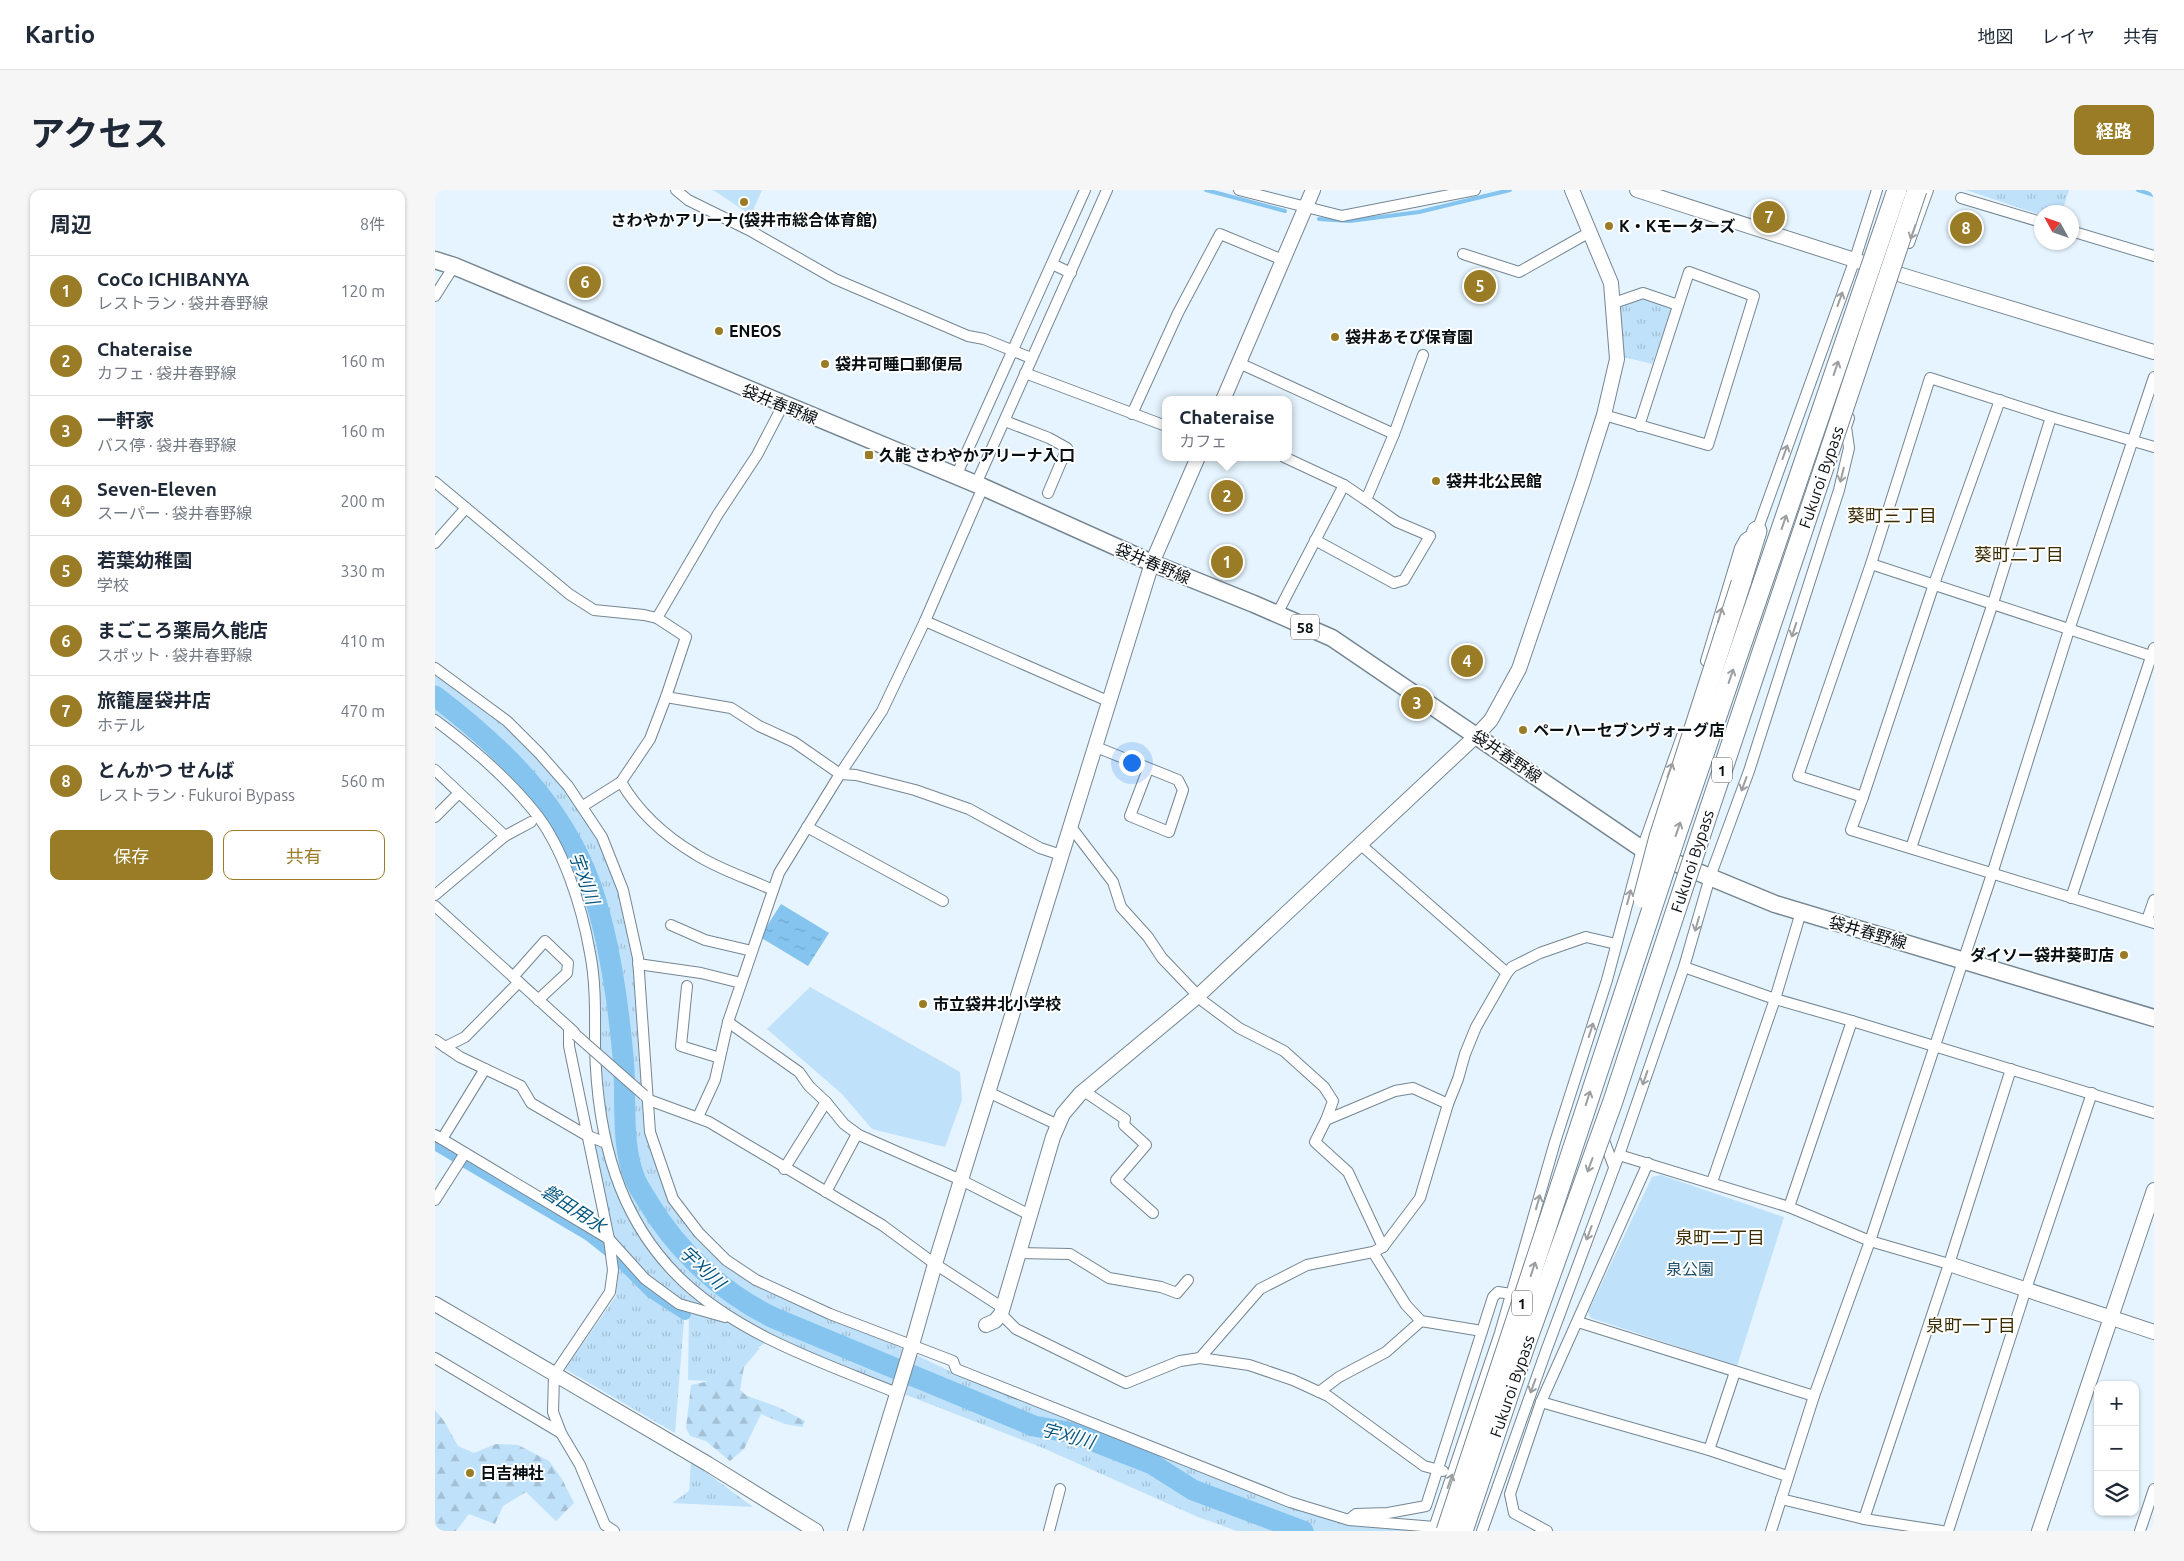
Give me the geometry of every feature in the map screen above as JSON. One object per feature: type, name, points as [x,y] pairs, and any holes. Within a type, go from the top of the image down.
[{"type":"highway","name":"Fukuroi Bypass","points":[[1438,1530],[1614,1021],[1897,190]]},
{"type":"highway","name":"Fukuroi Bypass","points":[[1463,1531],[1524,1349],[1613,1101],[1917,190]]},
{"type":"highway","points":[[1613,1101],[1744,740],[1793,584],[1846,427]]},
{"type":"highway","points":[[1614,1021],[1629,953],[1659,837],[1757,531]]},
{"type":"main road","name":"袋井春野線","points":[[435,260],[454,266],[783,406],[980,486],[1152,563],[1331,638],[1642,848],[1775,904],[2154,1018]]},
{"type":"street","points":[[676,190],[688,200],[749,230],[835,279],[968,336],[984,339],[1031,358]]},
{"type":"street","points":[[956,476],[1085,190]]},
{"type":"street","points":[[698,1117],[715,1080],[728,1022],[779,873],[840,774],[882,711],[925,621],[1031,358],[1107,190]]},
{"type":"street","points":[[1239,190],[1342,216],[1475,190]]},
{"type":"street","points":[[1225,396],[1313,190]]},
{"type":"street","points":[[987,1325],[995,1321],[1002,1311],[1030,1215],[1063,1114],[1084,1091],[1199,995],[1477,735],[1491,720],[1519,669],[1604,415],[1617,359],[1611,283],[1572,190]]},
{"type":"street","points":[[1637,190],[1898,274],[2154,352]]},
{"type":"street","points":[[435,668],[507,721],[539,753],[583,806],[602,837],[623,890],[638,964],[650,1132],[673,1199],[699,1233],[726,1260],[756,1280],[830,1314],[953,1361],[956,1369],[1291,1502],[1349,1520],[1438,1530],[1500,1333],[1555,1142],[1607,980],[1642,848],[1695,701],[1740,548],[1745,539],[1757,531],[1855,259],[1877,190]]},
{"type":"street","points":[[1482,1531],[1545,1351],[1619,1155],[1684,966],[1710,877],[1749,771],[1839,490],[1849,448],[1846,427],[1928,190]]},
{"type":"street","points":[[1961,198],[2034,220]]},
{"type":"street","points":[[1463,254],[1519,272],[1590,232]]},
{"type":"street","points":[[2079,233],[2154,256]]},
{"type":"street","points":[[1132,414],[1178,313],[1220,234],[1283,260]]},
{"type":"street","points":[[1052,264],[1071,273]]},
{"type":"street","points":[[435,296],[454,266]]},
{"type":"street","points":[[1604,415],[1639,426],[1708,445],[1754,296],[1689,272],[1639,426]]},
{"type":"street","points":[[1614,303],[1643,293],[1678,306]]},
{"type":"street","points":[[1366,500],[1394,434],[1423,355]]},
{"type":"street","points":[[1239,363],[1394,434]]},
{"type":"street","points":[[1025,373],[1162,425]]},
{"type":"street","points":[[1771,1531],[1787,1476],[1870,1241],[1992,874],[2069,630],[2154,377]]},
{"type":"street","points":[[1863,797],[1798,776],[1871,564],[1930,378],[2051,417],[2154,447]]},
{"type":"street","points":[[2000,400],[1934,584],[1851,830],[2151,921],[2154,900]]},
{"type":"street","points":[[657,618],[718,514],[757,454],[783,406]]},
{"type":"street","points":[[1911,848],[1993,603],[2051,417]]},
{"type":"street","points":[[1005,421],[1049,438],[1067,448],[1048,493]]},
{"type":"street","points":[[855,1531],[897,1391],[913,1345],[935,1264],[1152,563],[1196,461]]},
{"type":"street","points":[[1292,461],[1344,485],[1397,522],[1430,536],[1404,580],[1394,583],[1315,540]]},
{"type":"street","points":[[435,482],[569,594],[594,610],[644,614],[657,618],[686,637],[650,739],[621,782],[583,806]]},
{"type":"street","points":[[1277,614],[1344,485]]},
{"type":"street","points":[[435,543],[466,508]]},
{"type":"street","points":[[1871,564],[1993,603],[2069,630],[2153,654],[2071,898]]},
{"type":"street","points":[[925,621],[1110,702]]},
{"type":"street","points":[[666,697],[731,708],[759,726],[794,742],[840,774],[856,775],[915,790],[969,809],[1040,848],[1061,855]]},
{"type":"street","points":[[435,720],[472,750],[534,811],[556,847],[570,878],[591,954],[596,1006],[595,1047],[600,1108],[606,1143],[621,1191],[633,1217],[647,1239],[685,1283],[714,1306],[736,1320],[800,1353],[897,1391]]},
{"type":"street","points":[[1096,748],[1178,780],[1183,790],[1169,832],[1130,816],[1148,769]]},
{"type":"street","points":[[435,770],[505,836]]},
{"type":"street","points":[[621,782],[632,801],[652,822],[695,854],[773,890]]},
{"type":"street","points":[[435,817],[459,793]]},
{"type":"street","points":[[435,895],[505,836],[531,822]]},
{"type":"street","points":[[807,827],[943,901]]},
{"type":"street","points":[[1071,828],[1113,882],[1121,907],[1148,936],[1162,958],[1204,1002],[1239,1028],[1284,1051],[1324,1087],[1333,1101],[1327,1120],[1315,1142],[1347,1172],[1383,1247]]},
{"type":"street","points":[[1360,844],[1507,973]]},
{"type":"street","points":[[435,906],[646,1097],[709,1122],[784,1169],[882,1225],[1002,1311],[1015,1329],[1126,1383],[1180,1361],[1200,1358],[1249,1364],[1293,1380],[1328,1396],[1423,1466],[1439,1471]]},
{"type":"street","points":[[1712,1182],[1775,999],[1801,912]]},
{"type":"street","points":[[671,925],[705,940],[752,951]]},
{"type":"street","points":[[1200,1358],[1260,1289],[1307,1265],[1373,1252],[1383,1247],[1420,1198],[1448,1104],[1476,1027],[1511,967],[1540,953],[1586,937],[1616,944]]},
{"type":"street","points":[[445,1047],[465,1038],[516,980],[545,941],[568,963],[567,973],[538,1000]]},
{"type":"street","points":[[638,964],[701,973],[741,983]]},
{"type":"street","points":[[1684,966],[1775,999],[1852,1020],[2154,1113]]},
{"type":"street","points":[[687,986],[681,1046],[720,1058]]},
{"type":"street","points":[[1789,1207],[1852,1020]]},
{"type":"street","points":[[728,1022],[799,1072],[809,1086],[826,1102],[844,1124],[857,1134],[961,1180],[1030,1215]]},
{"type":"street","points":[[573,1031],[569,1046],[609,1239],[613,1270],[610,1292],[554,1374],[553,1412],[561,1433],[580,1465],[605,1525],[614,1531]]},
{"type":"street","points":[[435,1040],[460,1057],[521,1086],[531,1103],[586,1135],[606,1143]]},
{"type":"street","points":[[485,1069],[438,1137],[609,1239],[645,1279],[679,1304],[736,1320]]},
{"type":"street","points":[[1864,1518],[1949,1264],[2011,1069]]},
{"type":"street","points":[[1327,1120],[1395,1091],[1413,1088],[1448,1104]]},
{"type":"street","points":[[1084,1091],[1125,1119],[1124,1125],[1146,1144],[1116,1180],[1153,1213]]},
{"type":"street","points":[[988,1092],[1058,1125]]},
{"type":"street","points":[[1948,1531],[2026,1288],[2092,1093]]},
{"type":"street","points":[[784,1169],[826,1102]]},
{"type":"street","points":[[1555,1142],[1571,1130]]},
{"type":"street","points":[[826,1192],[857,1134]]},
{"type":"street","points":[[1605,1143],[1614,1167]]},
{"type":"street","points":[[435,1200],[465,1153]]},
{"type":"street","points":[[1619,1155],[1789,1207],[1870,1241],[2026,1288],[2111,1319],[2154,1332]]},
{"type":"street","points":[[1547,1531],[1514,1513],[1510,1494],[1541,1402],[1579,1322],[1648,1163]]},
{"type":"street","points":[[2039,1531],[2154,1190]]},
{"type":"street","points":[[1019,1252],[1071,1254],[1109,1278],[1161,1287],[1177,1292],[1188,1280]]},
{"type":"street","points":[[1373,1252],[1406,1305],[1421,1321],[1482,1331]]},
{"type":"street","points":[[1349,1520],[1356,1514],[1388,1513],[1426,1506],[1439,1471],[1493,1297],[1498,1292],[1511,1294]]},
{"type":"street","points":[[435,1304],[708,1464],[815,1531]]},
{"type":"street","points":[[1319,1392],[1339,1377],[1386,1352],[1421,1321]]},
{"type":"street","points":[[1579,1322],[1814,1396]]},
{"type":"street","points":[[435,1358],[561,1433]]},
{"type":"street","points":[[1709,1450],[1735,1372]]},
{"type":"street","points":[[1541,1402],[1709,1450],[1787,1476]]},
{"type":"street","points":[[1049,1531],[1060,1489]]},
{"type":"street","points":[[2141,1531],[2154,1489]]},
{"type":"street","points":[[1781,1499],[1864,1518],[1942,1531]]},
{"type":"green space","name":"さわやかアリーナ(袋井市総合体育館)","points":[[713,190],[762,190],[751,215]]},
{"type":"green space","points":[[1966,190],[2069,190],[2064,205],[2034,205],[2034,213]]},
{"type":"green space","points":[[1643,293],[1675,304],[1652,364],[1624,357],[1619,306]]},
{"type":"green space","points":[[435,671],[489,709],[529,749],[585,810],[612,861],[631,926],[650,1132],[665,1177],[690,1227],[732,1268],[954,1373],[1357,1525],[1430,1531],[1237,1531],[1198,1517],[1043,1448],[811,1358],[725,1313],[686,1306],[642,1276],[609,1239],[592,1137],[606,1143],[610,1158],[591,954],[571,876],[536,814],[435,720]]},
{"type":"green space","points":[[810,987],[960,1072],[962,1100],[945,1147],[872,1129],[842,1094],[767,1029]]},
{"type":"green space","name":"泉公園","points":[[1661,1175],[1784,1217],[1737,1366],[1591,1318],[1588,1312],[1652,1177]]},
{"type":"green space","points":[[617,1266],[684,1320],[675,1433],[565,1369],[616,1296]]},
{"type":"green space","points":[[689,1313],[740,1322],[765,1343],[709,1381],[688,1380]]},
{"type":"green space","points":[[756,1348],[760,1348],[744,1367],[740,1390],[747,1396],[778,1407],[805,1421],[802,1427],[785,1424],[761,1414],[744,1449],[730,1461],[706,1441],[690,1436],[686,1428],[691,1385],[709,1381]]},
{"type":"green space","points":[[435,1410],[444,1421],[458,1446],[474,1453],[496,1444],[518,1445],[549,1461],[562,1479],[574,1503],[556,1521],[526,1492],[503,1506],[495,1524],[469,1514],[456,1531],[435,1531]]},
{"type":"green space","points":[[691,1461],[753,1507],[672,1503],[689,1491]]},
{"type":"water","points":[[781,904],[829,933],[808,966],[760,937]]},
{"type":"waterway","points":[[1206,190],[1285,211]]},
{"type":"waterway","points":[[1319,219],[1350,221],[1419,212],[1510,190]]},
{"type":"waterway","points":[[2138,190],[2154,195]]},
{"type":"waterway","name":"宇刈川","points":[[435,696],[484,736],[527,780],[564,829],[579,857],[591,886],[603,926],[612,970],[623,1056],[626,1135],[630,1165],[638,1185],[660,1220],[687,1254],[719,1283],[755,1308],[774,1318],[1034,1426],[1073,1433],[1152,1464],[1193,1490],[1303,1531]]},
{"type":"waterway","name":"磐田用水","points":[[435,1144],[589,1235],[614,1255],[651,1292],[685,1314]]},
{"type":"tunnel","points":[[1477,1483],[1510,1494]]},
{"type":"place","name":"さわやかアリーナ(袋井市総合体育館)","points":[[744,202]]},
{"type":"place","name":"旅籠屋袋井店","points":[[1769,217]]},
{"type":"place","name":"K・Kモーターズ","points":[[1609,226]]},
{"type":"place","name":"とんかつ せんば","points":[[1966,228]]},
{"type":"place","name":"まごころ薬局久能店","points":[[585,282]]},
{"type":"place","name":"若葉幼稚園","points":[[1480,286]]},
{"type":"place","name":"ENEOS","points":[[719,331]]},
{"type":"place","name":"袋井あそび保育園","points":[[1335,337]]},
{"type":"place","name":"袋井可睡口郵便局","points":[[825,364]]},
{"type":"place","name":"久能 さわやかアリーナ入口","points":[[869,455]]},
{"type":"place","name":"袋井北公民館","points":[[1436,481]]},
{"type":"place","name":"Chateraise","points":[[1227,496]]},
{"type":"place","name":"CoCo ICHIBANYA","points":[[1227,562]]},
{"type":"place","name":"Seven-Eleven","points":[[1467,661]]},
{"type":"place","name":"一軒家","points":[[1417,703]]},
{"type":"place","name":"ペーハーセブンヴォーグ店","points":[[1523,730]]},
{"type":"place","name":"ダイソー袋井葵町店","points":[[2124,955]]},
{"type":"place","name":"市立袋井北小学校","points":[[923,1004]]},
{"type":"place","name":"日吉神社","points":[[470,1473]]},
{"type":"district","name":"葵町三丁目","points":[[1892,515]]},
{"type":"district","name":"葵町二丁目","points":[[2019,554]]},
{"type":"district","name":"泉町二丁目","points":[[1720,1237]]},
{"type":"district","name":"泉町一丁目","points":[[1971,1325]]}]
